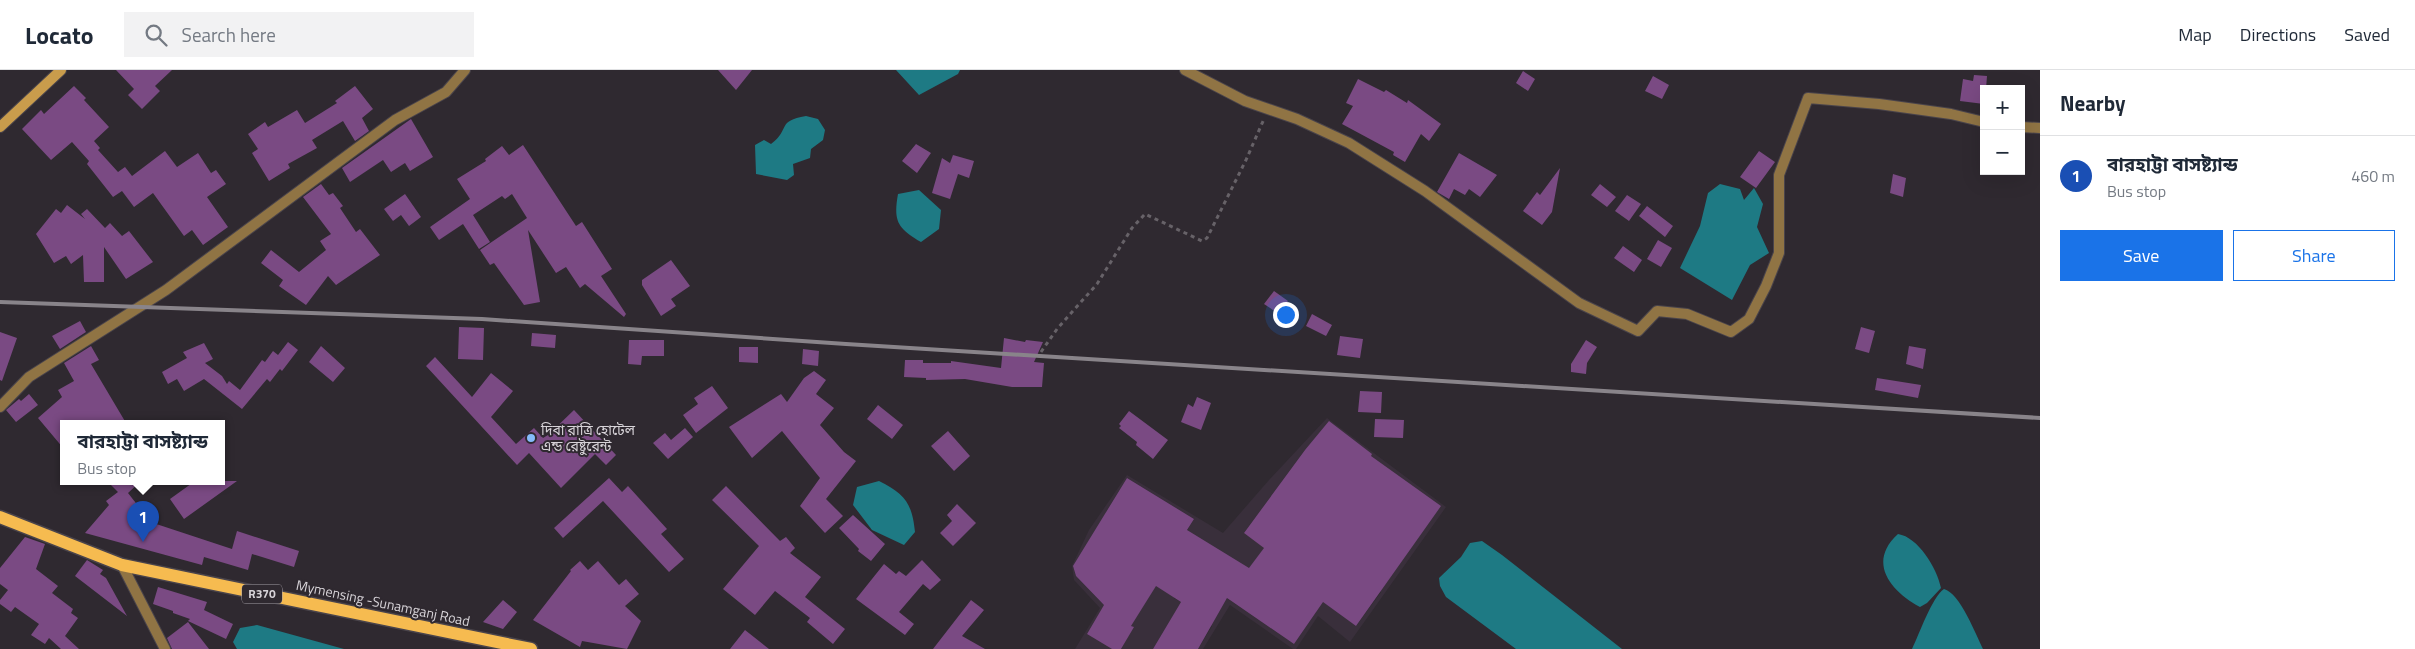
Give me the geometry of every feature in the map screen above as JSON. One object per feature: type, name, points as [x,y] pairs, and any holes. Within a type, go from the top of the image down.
[{"type":"main road","points":[[0,127],[61,70]]},
{"type":"main road","name":"Mymensing -Sunamganj Road","points":[[0,517],[122,565],[531,649]]},
{"type":"street","points":[[0,407],[29,377],[166,290],[395,120],[446,92],[465,70]]},
{"type":"street","points":[[1185,70],[1245,101],[1319,128],[1350,143],[1425,191],[1579,302],[1638,331],[1657,311],[1687,314],[1731,332],[1749,319],[1766,286],[1778,253],[1779,175],[1808,98],[1879,104],[1952,114],[1980,121]]},
{"type":"street","points":[[2025,127],[2040,128]]},
{"type":"street","points":[[122,565],[165,649]]},
{"type":"path","points":[[1041,352],[1057,329],[1098,284],[1132,228],[1145,214],[1199,240],[1202,241],[1207,238],[1246,160],[1268,109]]},
{"type":"shaded area","points":[[1327,418],[1446,507],[1350,642],[1318,616],[1296,649],[1293,649],[1230,605],[1203,649],[1198,649],[1212,626],[1179,606],[1153,649],[1121,649],[1133,627],[1102,609],[1087,634],[1112,649],[1075,649],[1100,608],[1074,580],[1072,566],[1089,530],[1127,475],[1223,533]],"holes":[[[1305,450],[1337,473],[1277,557],[1244,533]],[[1376,460],[1440,506],[1353,492]],[[1127,478],[1194,519],[1173,553],[1106,512]],[[1316,544],[1381,592],[1356,626],[1291,578]],[[1073,566],[1133,622],[1101,602],[1076,576]],[[1246,567],[1213,621],[1174,597]],[[1228,599],[1316,612],[1294,644]]]},
{"type":"water","points":[[896,70],[960,70],[958,74],[919,95]]},
{"type":"water","points":[[806,116],[818,119],[825,130],[823,140],[811,149],[810,158],[793,164],[794,175],[787,180],[756,174],[755,145],[764,140],[771,144],[781,134],[787,123]]},
{"type":"water","points":[[1720,184],[1740,189],[1744,200],[1754,188],[1763,204],[1757,227],[1769,253],[1750,265],[1732,300],[1680,268],[1700,226],[1708,193]]},
{"type":"water","points":[[919,190],[941,210],[939,229],[921,242],[902,228],[896,211],[898,194]]},
{"type":"water","points":[[879,481],[895,490],[906,500],[912,514],[915,532],[904,545],[872,530],[853,505],[857,487]]},
{"type":"water","points":[[1898,534],[1905,536],[1919,547],[1931,563],[1939,580],[1941,588],[1927,603],[1920,607],[1900,593],[1886,575],[1883,565],[1884,555]]},
{"type":"water","points":[[1482,541],[1622,649],[1516,649],[1446,597],[1440,586],[1439,578],[1461,557],[1470,543]]},
{"type":"water","points":[[1944,589],[1950,592],[1962,606],[1983,649],[1912,649],[1930,608],[1939,593]]},
{"type":"water","points":[[257,625],[344,649],[237,649],[233,642],[240,628]]},
{"type":"building","points":[[116,70],[172,70],[155,86],[160,91],[142,109],[128,95],[134,89]]},
{"type":"building","points":[[718,70],[752,70],[736,90]]},
{"type":"building","points":[[1523,71],[1535,79],[1528,91],[1516,83]]},
{"type":"building","points":[[1974,75],[1987,76],[1986,85],[1980,85],[1980,104],[1960,101],[1963,79],[1973,81]]},
{"type":"building","points":[[1653,76],[1669,85],[1662,99],[1645,91]]},
{"type":"building","points":[[1358,79],[1384,92],[1386,90],[1407,103],[1408,100],[1441,124],[1429,141],[1421,134],[1405,162],[1393,155],[1394,152],[1342,124],[1353,106],[1346,103]]},
{"type":"building","points":[[74,86],[109,127],[94,141],[100,148],[98,150],[118,172],[125,167],[132,176],[165,151],[177,167],[198,153],[211,173],[216,170],[226,184],[207,197],[228,227],[203,245],[192,230],[184,236],[153,193],[134,207],[122,191],[113,197],[87,164],[89,161],[72,142],[51,160],[22,129],[41,110],[44,114]]},
{"type":"building","points":[[355,86],[373,109],[362,118],[369,131],[355,141],[343,121],[312,140],[317,148],[288,164],[290,168],[269,181],[252,153],[258,149],[248,134],[265,122],[268,127],[297,110],[305,123],[337,103],[335,101]]},
{"type":"building","points":[[411,119],[433,157],[410,171],[405,163],[391,172],[383,160],[350,182],[342,168]]},
{"type":"building","points":[[916,144],[931,153],[917,173],[902,161]]},
{"type":"building","points":[[523,145],[576,226],[582,222],[612,269],[601,276],[626,314],[624,317],[585,284],[580,288],[566,267],[556,273],[528,230],[540,302],[524,305],[494,263],[490,265],[480,250],[527,218],[512,194],[505,199],[502,196],[473,215],[490,242],[479,249],[463,224],[439,240],[430,227],[470,199],[457,179],[486,161],[485,159],[502,146],[509,155]]},
{"type":"building","points":[[1759,151],[1775,162],[1756,188],[1740,177]]},
{"type":"building","points":[[1459,153],[1497,175],[1480,197],[1469,189],[1465,195],[1454,189],[1449,199],[1437,192]]},
{"type":"building","points":[[953,155],[974,161],[969,178],[958,174],[950,199],[932,193],[942,158],[950,163]]},
{"type":"building","points":[[1560,168],[1552,212],[1542,225],[1523,211],[1537,192],[1540,195]]},
{"type":"building","points":[[1893,174],[1906,178],[1903,197],[1890,193]]},
{"type":"building","points":[[321,184],[329,195],[333,193],[343,206],[340,208],[356,232],[360,229],[380,255],[336,285],[328,276],[306,305],[279,286],[283,280],[261,263],[271,250],[299,272],[326,250],[320,241],[331,234],[303,197]]},
{"type":"building","points":[[1600,184],[1616,197],[1607,207],[1591,195]]},
{"type":"building","points":[[405,194],[421,217],[409,226],[401,215],[393,221],[384,209]]},
{"type":"building","points":[[1627,195],[1641,204],[1629,221],[1615,211]]},
{"type":"building","points":[[67,205],[85,219],[81,214],[87,209],[105,228],[110,223],[122,236],[129,231],[153,262],[126,279],[104,247],[104,282],[84,282],[83,255],[71,264],[66,256],[54,263],[36,234],[56,209],[61,213]]},
{"type":"building","points":[[1647,206],[1673,226],[1665,237],[1639,216]]},
{"type":"building","points":[[1658,240],[1672,248],[1661,267],[1647,259]]},
{"type":"building","points":[[1623,246],[1642,260],[1634,272],[1614,258]]},
{"type":"building","points":[[671,260],[690,286],[671,299],[676,306],[661,316],[642,285],[642,280]]},
{"type":"building","points":[[1274,291],[1288,301],[1279,314],[1264,304]]},
{"type":"building","points":[[1312,314],[1332,325],[1326,336],[1306,326]]},
{"type":"building","points":[[80,321],[86,332],[60,349],[52,336]]},
{"type":"building","points":[[459,327],[484,328],[483,360],[458,359]]},
{"type":"building","points":[[1861,327],[1875,331],[1869,353],[1855,349]]},
{"type":"building","points":[[0,332],[17,338],[2,381],[0,380]]},
{"type":"building","points":[[532,333],[556,335],[555,348],[531,346]]},
{"type":"building","points":[[1340,336],[1363,339],[1360,358],[1337,355]]},
{"type":"building","points":[[1004,338],[1025,342],[1026,340],[1043,342],[1034,362],[1044,363],[1042,387],[1012,387],[965,379],[926,380],[926,378],[904,377],[905,360],[923,360],[923,363],[951,363],[951,361],[1001,368]]},
{"type":"building","points":[[629,340],[664,340],[664,356],[642,356],[641,365],[628,364]]},
{"type":"building","points":[[1586,340],[1597,347],[1587,363],[1586,374],[1571,372],[1571,364]]},
{"type":"building","points":[[288,342],[298,350],[282,371],[280,369],[270,382],[267,379],[242,409],[204,379],[184,391],[177,379],[168,384],[162,372],[187,358],[183,352],[204,343],[213,359],[205,363],[222,376],[227,384],[229,381],[240,390],[262,360],[265,362],[273,351],[278,355]]},
{"type":"building","points":[[91,346],[99,360],[91,364],[124,420],[60,420],[60,444],[38,418],[62,397],[58,390],[74,381],[64,363]]},
{"type":"building","points":[[321,346],[345,368],[333,382],[309,362]]},
{"type":"building","points":[[1909,346],[1926,349],[1923,369],[1906,364]]},
{"type":"building","points":[[739,347],[758,347],[758,363],[739,362]]},
{"type":"building","points":[[803,349],[819,351],[818,366],[802,364]]},
{"type":"building","points":[[435,357],[472,397],[491,373],[513,391],[491,417],[516,444],[534,428],[543,438],[574,410],[616,455],[606,465],[595,454],[561,488],[529,453],[517,465],[426,366]]},
{"type":"building","points":[[814,371],[826,380],[816,394],[834,408],[820,425],[844,452],[856,461],[826,499],[843,516],[825,533],[800,506],[820,478],[782,431],[752,458],[729,427],[781,394],[787,402],[804,378]]},
{"type":"building","points":[[1877,378],[1921,385],[1918,398],[1875,390]]},
{"type":"building","points":[[712,386],[728,408],[696,433],[683,415],[698,404],[694,398]]},
{"type":"building","points":[[1360,391],[1382,392],[1381,413],[1358,412]]},
{"type":"building","points":[[29,394],[38,405],[16,422],[6,410],[19,399],[21,401]]},
{"type":"building","points":[[1197,397],[1211,403],[1201,430],[1181,422],[1188,404],[1193,407]]},
{"type":"building","points":[[878,405],[903,425],[892,439],[867,419]]},
{"type":"building","points":[[1129,411],[1168,440],[1153,459],[1136,445],[1137,442],[1119,428],[1121,426],[1119,424]]},
{"type":"building","points":[[1375,419],[1404,420],[1403,438],[1374,437]]},
{"type":"building","points":[[1329,421],[1372,454],[1371,456],[1441,506],[1356,626],[1323,602],[1294,644],[1227,598],[1198,649],[1153,649],[1181,602],[1156,586],[1131,626],[1134,627],[1121,649],[1112,649],[1087,634],[1104,605],[1076,576],[1073,566],[1127,478],[1194,519],[1187,530],[1249,568],[1264,548],[1244,533],[1305,450]]},
{"type":"building","points":[[685,428],[693,437],[668,459],[653,443],[665,433],[671,440]]},
{"type":"building","points":[[948,431],[970,456],[954,471],[931,446]]},
{"type":"building","points":[[609,478],[622,492],[628,486],[667,529],[661,534],[684,559],[669,572],[603,501],[563,538],[554,528]]},
{"type":"building","points":[[225,481],[237,481],[184,519],[170,499],[189,485],[225,485]]},
{"type":"building","points":[[111,485],[137,485],[128,493],[139,507],[129,515],[232,549],[237,531],[299,551],[294,567],[252,554],[248,570],[204,557],[202,565],[85,533],[109,505],[106,501],[118,492]]},
{"type":"building","points":[[726,486],[780,541],[786,537],[795,548],[790,553],[821,577],[805,597],[845,629],[833,644],[807,622],[810,618],[775,591],[755,615],[723,589],[759,546],[712,500]]},
{"type":"building","points":[[957,504],[976,523],[953,546],[940,533],[952,521],[947,515]]},
{"type":"building","points":[[853,515],[885,544],[871,561],[858,551],[859,549],[839,528]]},
{"type":"building","points":[[25,537],[45,544],[36,569],[58,586],[52,593],[73,609],[71,613],[78,618],[65,636],[79,649],[61,649],[49,638],[45,644],[31,635],[39,624],[15,607],[11,612],[0,604],[0,600],[8,590],[0,584],[0,568]]},
{"type":"building","points":[[87,560],[103,570],[100,574],[106,578],[127,616],[75,576]]},
{"type":"building","points":[[922,560],[941,580],[930,590],[923,584],[899,612],[914,624],[905,635],[856,599],[884,564],[896,574],[899,571],[906,576]]},
{"type":"building","points":[[580,561],[588,570],[598,561],[619,585],[626,579],[639,594],[625,606],[641,621],[627,649],[582,641],[580,647],[533,620],[570,570]]},
{"type":"building","points":[[158,587],[207,602],[204,610],[233,624],[226,639],[188,621],[190,619],[153,604]]},
{"type":"building","points":[[503,600],[517,612],[503,629],[483,622]]},
{"type":"building","points":[[971,600],[984,610],[962,636],[985,649],[933,649]]},
{"type":"building","points":[[188,622],[209,649],[172,649],[167,638]]},
{"type":"building","points":[[745,630],[769,649],[730,649]]},
{"type":"railway","points":[[0,302],[482,319],[846,344],[2040,418]]},
{"type":"place","name":"দিবা রাত্রি হোটেল এন্ড রেষ্টুরেন্ট","points":[[531,438]]},
{"type":"place","name":"বারহাট্টা বাসষ্ট্যান্ড","points":[[143,542]]}]
